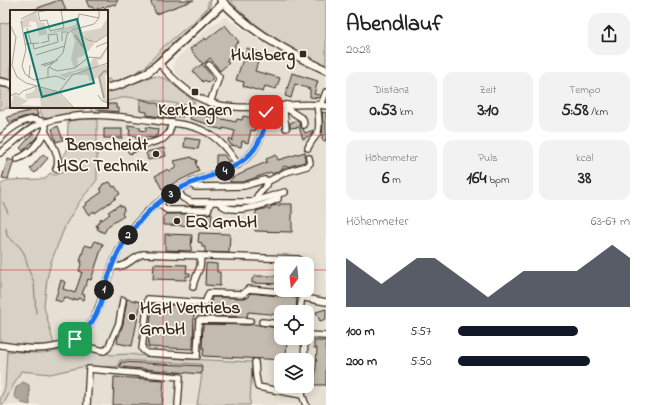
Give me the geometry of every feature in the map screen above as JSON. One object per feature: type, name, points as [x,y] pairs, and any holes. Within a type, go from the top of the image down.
[{"type":"main road","points":[[108,88],[135,79],[147,73],[159,64],[222,1],[245,22],[278,46],[326,70]]},
{"type":"main road","points":[[0,82],[10,84]]},
{"type":"street","points":[[159,64],[184,89],[197,98],[210,103],[233,107],[321,105]]},
{"type":"street","points":[[209,65],[219,77],[210,103]]},
{"type":"street","points":[[308,148],[318,132],[321,105],[326,92]]},
{"type":"street","points":[[286,105],[289,110],[303,119],[304,125]]},
{"type":"street","points":[[286,105],[284,113],[286,128]]},
{"type":"street","points":[[0,345],[45,349],[63,345],[83,333],[99,311],[112,266],[133,228],[158,202],[177,190],[192,182],[227,171],[238,165],[251,154],[261,137],[266,121],[265,107]]},
{"type":"street","points":[[0,153],[24,132],[43,123],[71,117],[97,115],[172,123],[198,129],[214,137],[227,150],[238,165]]},
{"type":"street","points":[[0,139],[10,129],[26,121],[35,119],[41,120],[46,127],[42,138],[26,155],[17,158]]},
{"type":"street","points":[[131,150],[141,144],[151,143],[163,139],[169,133],[172,123]]},
{"type":"street","points":[[45,131],[58,157],[56,169]]},
{"type":"street","points":[[256,200],[258,194],[267,182],[286,172],[307,166],[310,163],[310,158]]},
{"type":"street","points":[[192,182],[196,187],[244,186],[264,180],[267,182]]},
{"type":"street","points":[[177,190],[183,198],[191,202],[256,200],[285,192]]},
{"type":"street","points":[[218,202],[224,208],[254,208],[278,200],[278,194]]},
{"type":"street","points":[[158,202],[167,210],[208,210],[211,202]]},
{"type":"street","points":[[112,266],[123,267],[132,259],[143,254],[274,258]]},
{"type":"street","points":[[193,287],[200,267],[201,256]]},
{"type":"street","points":[[250,322],[199,320],[197,356],[147,353],[142,349],[148,299],[205,303],[209,293],[244,294],[248,289],[302,294],[301,305]]},
{"type":"street","points":[[305,298],[326,302]]},
{"type":"street","points":[[75,339],[83,346],[104,350],[108,348],[119,323],[123,300]]},
{"type":"street","points":[[262,322],[274,323]]},
{"type":"street","points":[[314,335],[326,336]]},
{"type":"street","points":[[255,362],[258,387],[302,395],[306,405]]},
{"type":"street","points":[[87,405],[89,369],[180,377],[178,405]]},
{"type":"shaded area","points":[[0,0],[210,1],[206,9],[163,47],[145,67],[112,83],[108,79],[108,10],[10,10],[10,22],[0,24]]},
{"type":"shaded area","points":[[209,0],[211,0],[210,6],[198,21],[151,65],[133,77],[108,86],[108,79],[112,83],[145,67],[163,47],[207,8]]},
{"type":"shaded area","points":[[230,0],[326,0],[326,66],[274,38],[239,10]]},
{"type":"shaded area","points":[[225,17],[272,49],[326,76],[326,405],[250,405],[252,362],[201,360],[202,374],[197,405],[0,405],[0,351],[40,354],[57,352],[44,306],[47,279],[51,262],[66,224],[80,201],[97,180],[97,108],[108,108],[108,101],[127,97],[187,105],[195,102],[198,93],[187,86],[173,69],[174,61],[208,28]]},
{"type":"shaded area","points":[[10,22],[10,82],[0,80],[0,24]]},
{"type":"shaded area","points":[[156,76],[166,79],[195,102],[187,105],[127,97],[108,101],[108,91]]},
{"type":"shaded area","points":[[0,85],[10,86],[10,107],[0,110]]},
{"type":"shaded area","points":[[38,108],[86,108],[80,113],[44,119]]},
{"type":"shaded area","points":[[90,108],[97,108],[97,112],[94,112]]},
{"type":"shaded area","points":[[97,119],[97,180],[80,201],[66,224],[51,262],[47,279],[44,306],[54,345],[2,343],[0,340],[0,185],[8,180],[45,179],[50,173],[54,175],[64,172],[61,159],[67,151],[68,121]]},
{"type":"shaded area","points":[[75,345],[112,355],[128,354],[164,358],[252,362],[250,405],[197,405],[202,374],[201,364],[120,360],[118,367],[86,366],[50,374],[21,371],[3,405],[0,405],[0,400],[5,388],[7,351],[41,353],[57,351]]},
{"type":"shaded area","points":[[23,382],[29,385],[30,405],[22,403],[14,396],[16,388]]},
{"type":"building","points":[[62,0],[66,10],[33,10]]},
{"type":"building","points":[[86,0],[118,0],[115,5],[108,5],[105,8],[103,6],[100,10],[98,8],[95,10],[92,7],[89,7]]},
{"type":"building","points":[[150,0],[194,0],[156,14]]},
{"type":"building","points":[[225,25],[239,42],[234,45],[236,47],[235,49],[230,53],[232,56],[226,61],[229,63],[220,71],[210,58],[203,64],[190,49],[205,38],[206,40]]},
{"type":"building","points":[[247,48],[261,53],[255,71],[280,78],[276,89],[265,86],[263,92],[243,86],[244,82],[236,80]]},
{"type":"building","points":[[202,64],[213,78],[208,83],[205,80],[203,82],[193,71]]},
{"type":"building","points":[[292,73],[318,81],[314,94],[320,95],[319,98],[310,97],[310,89],[295,84],[291,98],[285,96]]},
{"type":"building","points":[[140,99],[159,104],[159,107],[175,110],[175,106],[183,107],[183,117],[174,116],[174,119],[147,115],[147,112],[140,111]]},
{"type":"building","points":[[108,104],[116,104],[116,108],[119,108],[119,112],[99,110],[99,108],[108,108]]},
{"type":"building","points":[[36,109],[38,115],[23,117],[10,123],[7,117]]},
{"type":"building","points":[[192,112],[236,122],[237,119],[242,120],[243,116],[258,119],[255,131],[251,130],[248,143],[242,141],[241,147],[231,145],[228,141],[230,138],[232,141],[235,131],[210,127],[211,125],[190,119]]},
{"type":"building","points":[[322,112],[326,113],[326,141],[322,140]]},
{"type":"building","points":[[297,120],[305,133],[314,130],[311,135],[303,139],[299,127],[290,128],[290,123]]},
{"type":"building","points":[[128,125],[140,127],[140,130],[146,131],[146,127],[158,129],[157,136],[154,138],[145,137],[145,139],[136,139],[136,136],[129,135],[130,129],[128,129]]},
{"type":"building","points":[[58,126],[63,140],[56,142],[52,129]]},
{"type":"building","points":[[104,129],[122,129],[122,138],[104,138]]},
{"type":"building","points":[[33,133],[37,137],[23,151],[20,148]]},
{"type":"building","points":[[185,138],[200,140],[198,149],[184,147]]},
{"type":"building","name":"Benscheidt HSC Technik","points":[[164,148],[166,156],[148,160],[146,152]]},
{"type":"building","points":[[305,152],[305,162],[287,167],[284,166],[282,169],[272,174],[271,172],[243,182],[230,182],[232,178],[267,162],[266,159],[276,155],[278,160]]},
{"type":"building","points":[[43,154],[48,158],[35,173],[30,169]]},
{"type":"building","points":[[216,155],[224,155],[229,162],[219,166],[216,165]]},
{"type":"building","points":[[192,157],[193,159],[197,160],[196,164],[199,171],[162,189],[155,176],[168,169],[170,171],[177,167],[174,161]]},
{"type":"building","points":[[8,159],[14,161],[8,179],[2,178]]},
{"type":"building","points":[[110,182],[113,187],[115,186],[120,194],[95,213],[94,211],[89,215],[83,207],[87,204],[86,203],[102,192],[100,189],[103,184]]},
{"type":"building","points":[[292,204],[292,232],[255,231],[256,211],[270,209],[271,206]]},
{"type":"building","points":[[119,205],[123,207],[124,210],[122,214],[124,216],[108,226],[104,233],[97,229],[98,227],[96,226],[101,218],[102,220],[110,214],[108,212]]},
{"type":"building","points":[[212,213],[211,226],[163,225],[163,217],[166,214]]},
{"type":"building","points":[[199,233],[230,234],[229,253],[205,252],[205,247],[202,247],[202,243],[198,242]]},
{"type":"building","points":[[165,234],[192,235],[191,251],[165,250]]},
{"type":"building","points":[[95,241],[103,244],[91,280],[88,279],[82,294],[85,295],[83,300],[78,298],[77,300],[74,299],[74,301],[64,297],[62,302],[55,300],[61,280],[65,282],[63,289],[75,293],[82,272],[79,271],[82,261],[80,261],[85,245],[92,247]]},
{"type":"building","points":[[206,263],[217,264],[217,272],[220,272],[220,286],[205,285]]},
{"type":"building","points":[[154,264],[187,265],[186,273],[190,273],[190,276],[186,276],[186,280],[153,279]]},
{"type":"building","points":[[255,276],[274,276],[274,284],[252,283],[252,279]]},
{"type":"building","points":[[250,293],[274,296],[274,297],[297,298],[296,305],[274,305],[274,314],[248,312],[247,317],[210,316],[210,312],[194,311],[193,349],[148,347],[152,304],[205,307],[211,304],[212,297],[249,297]]},
{"type":"building","name":"HGH Vertriebs GmbH","points":[[127,299],[141,302],[132,346],[117,343],[123,324]]},
{"type":"building","points":[[326,309],[326,319],[320,321],[316,312]]},
{"type":"building","points":[[203,324],[253,324],[274,328],[274,345],[287,345],[286,353],[274,353],[274,359],[203,356],[204,348],[202,348]]},
{"type":"building","points":[[314,341],[326,341],[326,385],[315,385],[317,348],[314,348]]},
{"type":"building","points":[[121,362],[202,366],[201,374],[120,367]]},
{"type":"building","points":[[114,377],[164,380],[162,405],[113,405]]},
{"type":"waterway","points":[[3,202],[8,213]]},
{"type":"waterway","points":[[6,228],[7,236],[19,246],[24,253],[34,282],[36,313]]},
{"type":"tunnel","points":[[250,321],[262,322]]},
{"type":"place","name":"Hulsberg","points":[[303,54]]},
{"type":"place","name":"Kerkhagen","points":[[195,92]]},
{"type":"place","name":"Benscheidt HSC Technik","points":[[156,154]]},
{"type":"place","name":"EQ GmbH","points":[[177,221]]},
{"type":"place","name":"HGH Vertriebs GmbH","points":[[132,317]]},
{"type":"route","points":[[75,339],[89,327],[99,311],[115,259],[133,228],[158,202],[177,190],[192,182],[227,171],[245,160],[251,154],[261,137],[266,121],[266,112]]}]
